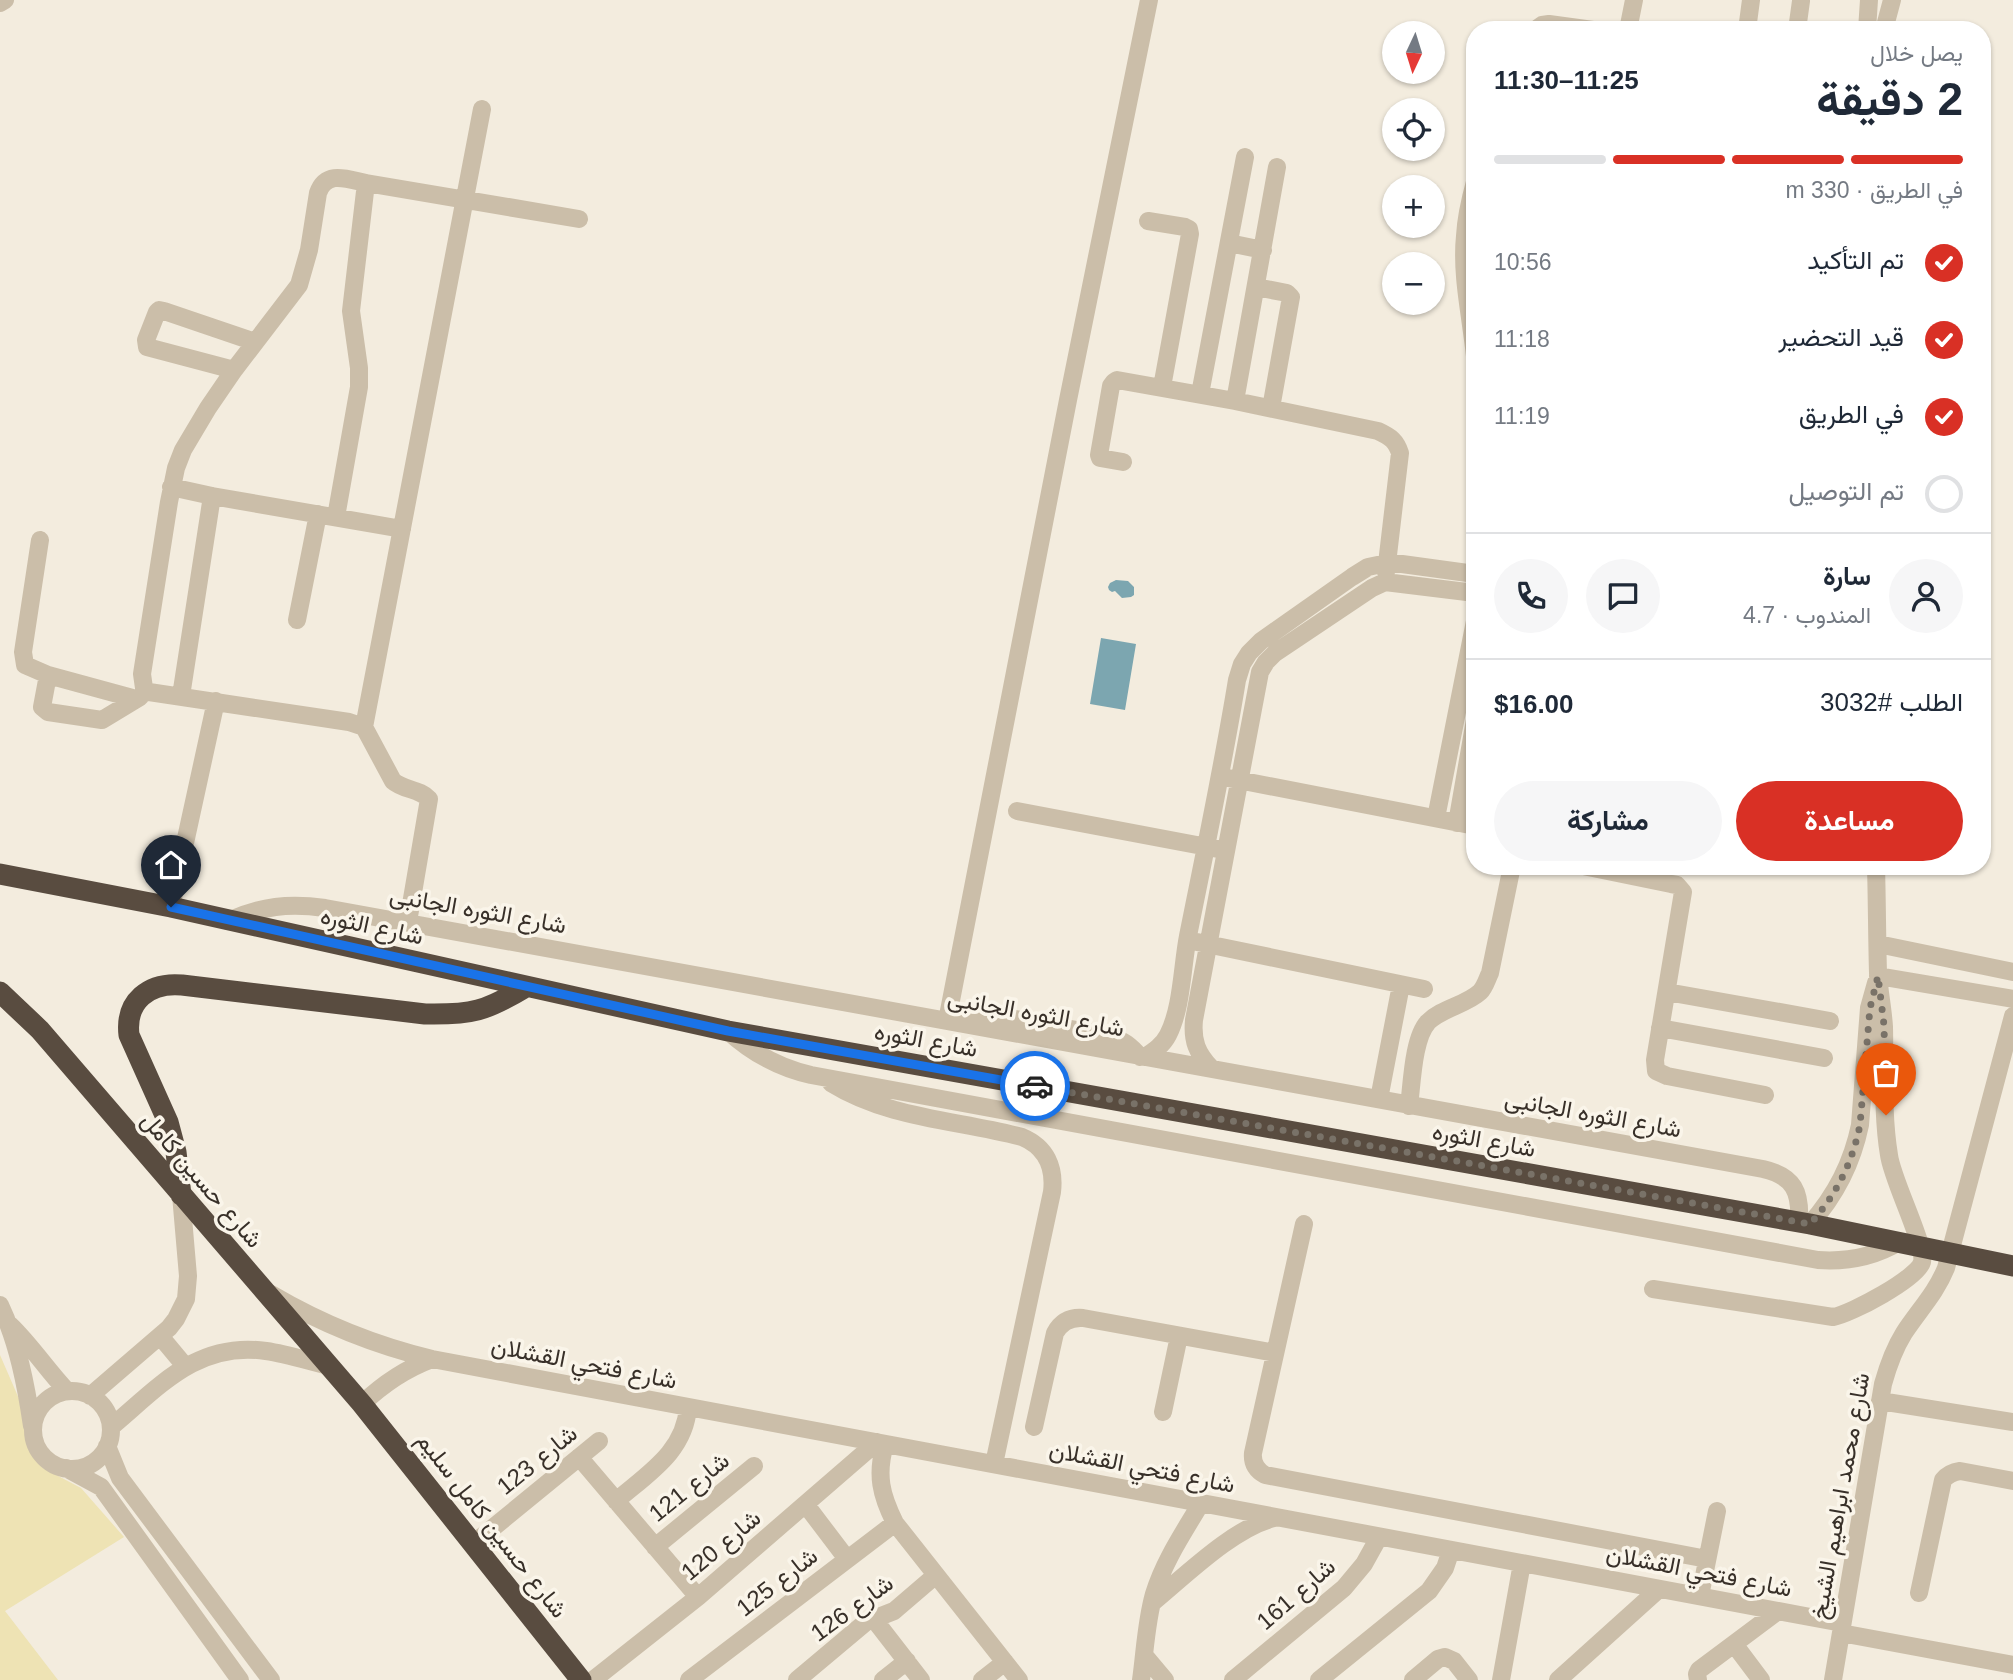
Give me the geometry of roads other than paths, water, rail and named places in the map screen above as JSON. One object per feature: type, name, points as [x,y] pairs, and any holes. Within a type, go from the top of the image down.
[{"type":"highway","name":"شارع الثوره","points":[[0,874],[171,907],[728,1031],[1805,1224],[2013,1266]]},
{"type":"highway","points":[[181,1195],[176,1152],[168,1122],[130,1035],[129,1020],[134,1006],[151,990],[166,984],[182,985],[450,1015],[484,1010],[526,987]]},
{"type":"highway","name":"شارع حسين كامل","points":[[0,992],[46,1037],[362,1404]]},
{"type":"highway","name":"شارع حسين كامل سليم","points":[[362,1404],[581,1680]]},
{"type":"street","points":[[0,3],[5,0]]},
{"type":"street","points":[[954,1022],[1068,400],[1149,0]]},
{"type":"street","points":[[1630,21],[1634,0]]},
{"type":"street","points":[[1748,21],[1751,0]]},
{"type":"street","points":[[1868,21],[1869,0]]},
{"type":"street","points":[[1886,21],[1892,0]]},
{"type":"street","points":[[1798,21],[1801,1]]},
{"type":"street","points":[[408,922],[429,799],[393,781],[363,727],[482,109]]},
{"type":"street","points":[[1200,394],[1245,157]]},
{"type":"street","points":[[1236,401],[1278,167]]},
{"type":"street","points":[[48,675],[42,707],[48,712],[102,720],[142,695],[142,674],[176,468],[183,450],[234,370],[288,300],[303,275],[321,184],[328,178],[337,178],[579,219]]},
{"type":"street","points":[[336,517],[359,387],[351,311],[366,183]]},
{"type":"street","points":[[1148,221],[1185,227],[1190,234],[1162,387]]},
{"type":"street","points":[[1229,243],[1263,250]]},
{"type":"street","points":[[1256,287],[1287,293],[1291,298],[1271,408]]},
{"type":"street","points":[[234,370],[146,345],[157,312],[164,311],[255,342]]},
{"type":"street","points":[[1123,462],[1099,457],[1111,386],[1117,380],[1236,401],[1378,431],[1391,437],[1400,453],[1385,582]]},
{"type":"street","points":[[171,487],[402,529]]},
{"type":"street","points":[[181,696],[212,496]]},
{"type":"street","points":[[297,620],[318,514]]},
{"type":"street","points":[[40,540],[23,660],[24,665],[29,668],[48,675],[142,695],[181,696],[216,701],[349,722],[363,727]]},
{"type":"street","points":[[1211,1068],[1195,1046],[1193,1029],[1225,850],[1237,680],[1242,664],[1249,653],[1272,632],[1368,568],[1387,563],[1466,573]]},
{"type":"street","points":[[1143,1057],[1161,1044],[1172,1025],[1206,846],[1260,672],[1266,662],[1285,646],[1385,582],[1466,592]]},
{"type":"street","points":[[1436,818],[1466,666]]},
{"type":"street","points":[[171,907],[216,701]]},
{"type":"street","points":[[1457,822],[1466,771]]},
{"type":"street","points":[[1229,778],[1466,824]]},
{"type":"street","points":[[1017,811],[1225,850]]},
{"type":"street","points":[[1409,1106],[1418,1044],[1425,1026],[1479,992],[1486,983],[1510,875]]},
{"type":"street","points":[[1628,875],[1671,884],[1681,888],[1683,892],[1654,1060],[1656,1071],[1667,1076],[1765,1095]]},
{"type":"street","points":[[1653,1289],[1833,1317],[1849,1313],[1916,1273],[1922,1261],[1921,1247],[1895,1180],[1886,1138],[1884,1025],[1878,976],[1876,875]]},
{"type":"street","name":"شارع الثوره الجانبى","points":[[228,921],[259,909],[292,905],[324,908],[1777,1172],[1790,1181],[1798,1193],[1805,1224]]},
{"type":"street","points":[[1187,940],[1424,989]]},
{"type":"street","points":[[1878,944],[2009,971],[2007,998],[1878,976]]},
{"type":"street","points":[[1952,989],[1956,961]]},
{"type":"street","points":[[1805,1224],[1822,1210],[1838,1187],[1856,1144],[1870,1008],[1878,976]]},
{"type":"street","points":[[1378,1099],[1401,985]]},
{"type":"street","points":[[1667,992],[1830,1021]]},
{"type":"street","name":"شارع محمد ابراهيم الشيخ","points":[[1833,1680],[1887,1367],[1912,1321],[1941,1282],[2013,1016]]},
{"type":"street","points":[[1172,1025],[1193,1029]]},
{"type":"street","points":[[1660,1028],[1824,1058]]},
{"type":"street","points":[[728,1031],[744,1045],[771,1061],[801,1073],[1818,1260],[1860,1258],[1899,1242]]},
{"type":"street","points":[[820,1076],[852,1094],[891,1109],[1022,1137],[1038,1146],[1049,1161],[1052,1192],[994,1464]]},
{"type":"street","points":[[90,1396],[160,1336],[182,1309],[188,1287],[181,1195]]},
{"type":"street","points":[[1304,1224],[1253,1452],[1255,1468],[1265,1475],[1707,1559]]},
{"type":"street","name":"شارع فتحي القشلان","points":[[261,1289],[338,1329],[386,1347],[432,1359],[1778,1611],[1842,1628],[2013,1665]]},
{"type":"street","points":[[0,1305],[10,1325],[27,1389],[34,1440],[46,1459],[55,1465],[76,1469],[94,1462],[107,1446],[111,1427],[104,1409],[90,1396],[67,1391],[47,1400],[35,1418],[33,1429]]},
{"type":"street","points":[[1034,1427],[1055,1333],[1071,1318],[1275,1353]]},
{"type":"street","points":[[10,1325],[28,1342],[67,1391]]},
{"type":"street","points":[[160,1336],[186,1366]]},
{"type":"street","points":[[1163,1412],[1179,1336]]},
{"type":"street","points":[[111,1427],[186,1366],[215,1354],[247,1349],[279,1353],[329,1366]]},
{"type":"street","points":[[362,1404],[401,1373],[432,1359]]},
{"type":"street","points":[[1880,1401],[2013,1422]]},
{"type":"street","points":[[616,1501],[673,1450],[685,1427],[688,1407]]},
{"type":"street","name":"شارع 123","points":[[473,1544],[599,1441]]},
{"type":"street","points":[[881,1443],[881,1483],[885,1504],[895,1523],[1018,1680]]},
{"type":"street","name":"شارع 120","points":[[593,1680],[698,1597],[881,1443]]},
{"type":"street","points":[[107,1446],[120,1478],[271,1680]]},
{"type":"street","points":[[579,1457],[698,1597]]},
{"type":"street","name":"شارع 121","points":[[655,1547],[754,1466]]},
{"type":"street","points":[[66,1468],[101,1487],[240,1680]]},
{"type":"street","points":[[1919,1593],[1946,1477],[1960,1471],[2013,1481]]},
{"type":"street","points":[[1141,1680],[1152,1603],[1159,1581],[1201,1503]]},
{"type":"street","points":[[806,1504],[847,1559]]},
{"type":"street","points":[[1700,1597],[1717,1511]]},
{"type":"street","points":[[1152,1603],[1234,1536],[1251,1525],[1277,1518]]},
{"type":"street","name":"شارع 125","points":[[690,1680],[895,1523]]},
{"type":"street","name":"شارع 161","points":[[1233,1680],[1344,1588],[1364,1564],[1380,1537]]},
{"type":"street","points":[[1319,1680],[1429,1591],[1445,1568],[1451,1550]]},
{"type":"street","points":[[1499,1678],[1522,1563]]},
{"type":"street","name":"شارع 126","points":[[797,1680],[873,1618],[894,1611],[936,1575]]},
{"type":"street","points":[[1567,1677],[1659,1589]]},
{"type":"street","points":[[1698,1680],[1699,1670],[1778,1611]]},
{"type":"street","points":[[873,1618],[921,1680]]},
{"type":"street","points":[[1734,1644],[1761,1680]]},
{"type":"street","points":[[1144,1656],[1165,1680]]},
{"type":"street","points":[[1413,1680],[1438,1659],[1445,1657],[1454,1661],[1469,1680]]},
{"type":"street","points":[[883,1680],[907,1661]]},
{"type":"street","points":[[982,1680],[1004,1662]]},
{"type":"water","points":[[1116,580],[1128,581],[1134,587],[1134,595],[1122,598],[1115,591],[1109,590],[1110,583]]},
{"type":"water","points":[[1101,638],[1136,644],[1125,710],[1090,704]]}]
